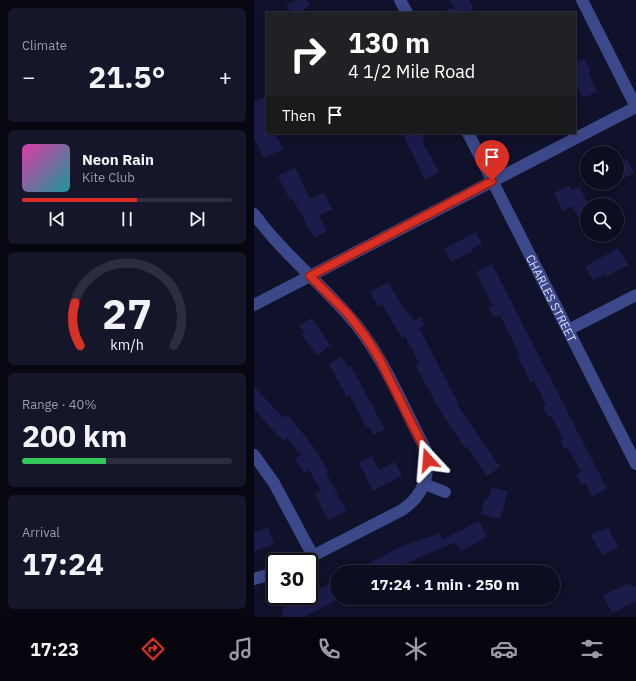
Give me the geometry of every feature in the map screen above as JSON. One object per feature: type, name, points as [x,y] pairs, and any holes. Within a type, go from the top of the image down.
[{"type":"street","points":[[400,0],[406,12]]},
{"type":"street","points":[[254,305],[636,107],[582,0]]},
{"type":"street","name":"CHARLES STREET","points":[[468,134],[636,464]]},
{"type":"street","points":[[254,214],[266,230],[348,314],[365,336],[379,358],[424,448],[428,466],[424,484],[412,503],[402,510],[318,553]]},
{"type":"street","points":[[568,330],[636,295]]},
{"type":"street","points":[[254,455],[277,488],[311,553]]},
{"type":"street","points":[[424,484],[445,492]]},
{"type":"street","points":[[254,579],[266,576]]},
{"type":"building","points":[[296,0],[307,0],[310,6],[299,12],[290,12],[287,5]]},
{"type":"building","points":[[450,0],[469,0],[474,8],[467,12],[442,12],[454,7]]},
{"type":"building","points":[[584,59],[591,71],[588,72],[597,92],[583,98],[576,84],[576,63]]},
{"type":"building","points":[[266,96],[266,134],[276,134],[283,149],[264,158],[254,138],[254,102]]},
{"type":"building","points":[[402,134],[422,134],[425,141],[423,143],[439,172],[425,180]]},
{"type":"building","points":[[627,159],[634,173],[624,178],[624,160]]},
{"type":"building","points":[[295,167],[310,199],[324,193],[332,209],[319,216],[327,231],[314,238],[293,199],[290,200],[278,176]]},
{"type":"building","points":[[569,185],[572,190],[579,186],[585,198],[580,198],[580,217],[578,218],[572,206],[563,211],[554,193]]},
{"type":"building","points":[[476,232],[482,244],[472,249],[473,251],[451,262],[444,249]]},
{"type":"building","points":[[618,248],[628,265],[606,277],[604,274],[593,280],[585,267]]},
{"type":"building","points":[[492,264],[607,489],[592,497],[585,482],[581,484],[576,475],[581,472],[568,448],[565,450],[560,441],[563,439],[551,416],[548,417],[543,407],[546,405],[534,381],[531,383],[517,356],[520,355],[500,315],[494,318],[488,308],[493,306],[476,272]]},
{"type":"building","points":[[388,282],[407,314],[409,313],[414,321],[420,317],[425,325],[419,328],[459,405],[458,406],[500,467],[487,476],[467,446],[465,448],[442,414],[415,365],[419,363],[405,336],[402,338],[382,304],[378,306],[370,292]]},
{"type":"building","points":[[311,318],[331,345],[317,355],[302,335],[304,333],[299,326]]},
{"type":"building","points":[[342,357],[348,367],[351,366],[385,429],[373,435],[369,426],[366,427],[350,395],[347,397],[329,364]]},
{"type":"building","points":[[254,386],[283,418],[287,414],[313,446],[328,471],[326,472],[346,511],[328,520],[315,494],[321,491],[309,470],[304,473],[295,458],[301,455],[287,438],[283,441],[254,409]]},
{"type":"building","points":[[372,456],[379,470],[395,462],[402,476],[373,491],[359,463]]},
{"type":"building","points":[[492,487],[508,491],[500,519],[481,514],[485,499],[488,499]]},
{"type":"building","points":[[479,521],[487,537],[461,551],[456,542],[406,563],[407,564],[405,565],[366,565],[398,548],[440,533],[442,540]]},
{"type":"building","points":[[268,527],[274,544],[254,551],[254,533]]},
{"type":"building","points":[[608,527],[618,547],[602,555],[591,535]]},
{"type":"building","points":[[630,583],[633,587],[636,586],[636,601],[612,613],[603,595]]},
{"type":"building","points":[[330,584],[330,604],[304,617],[284,617],[281,608],[292,605],[318,605],[318,590]]},
{"type":"route","points":[[428,460],[424,448],[379,358],[365,336],[348,314],[310,276],[492,181]]}]
